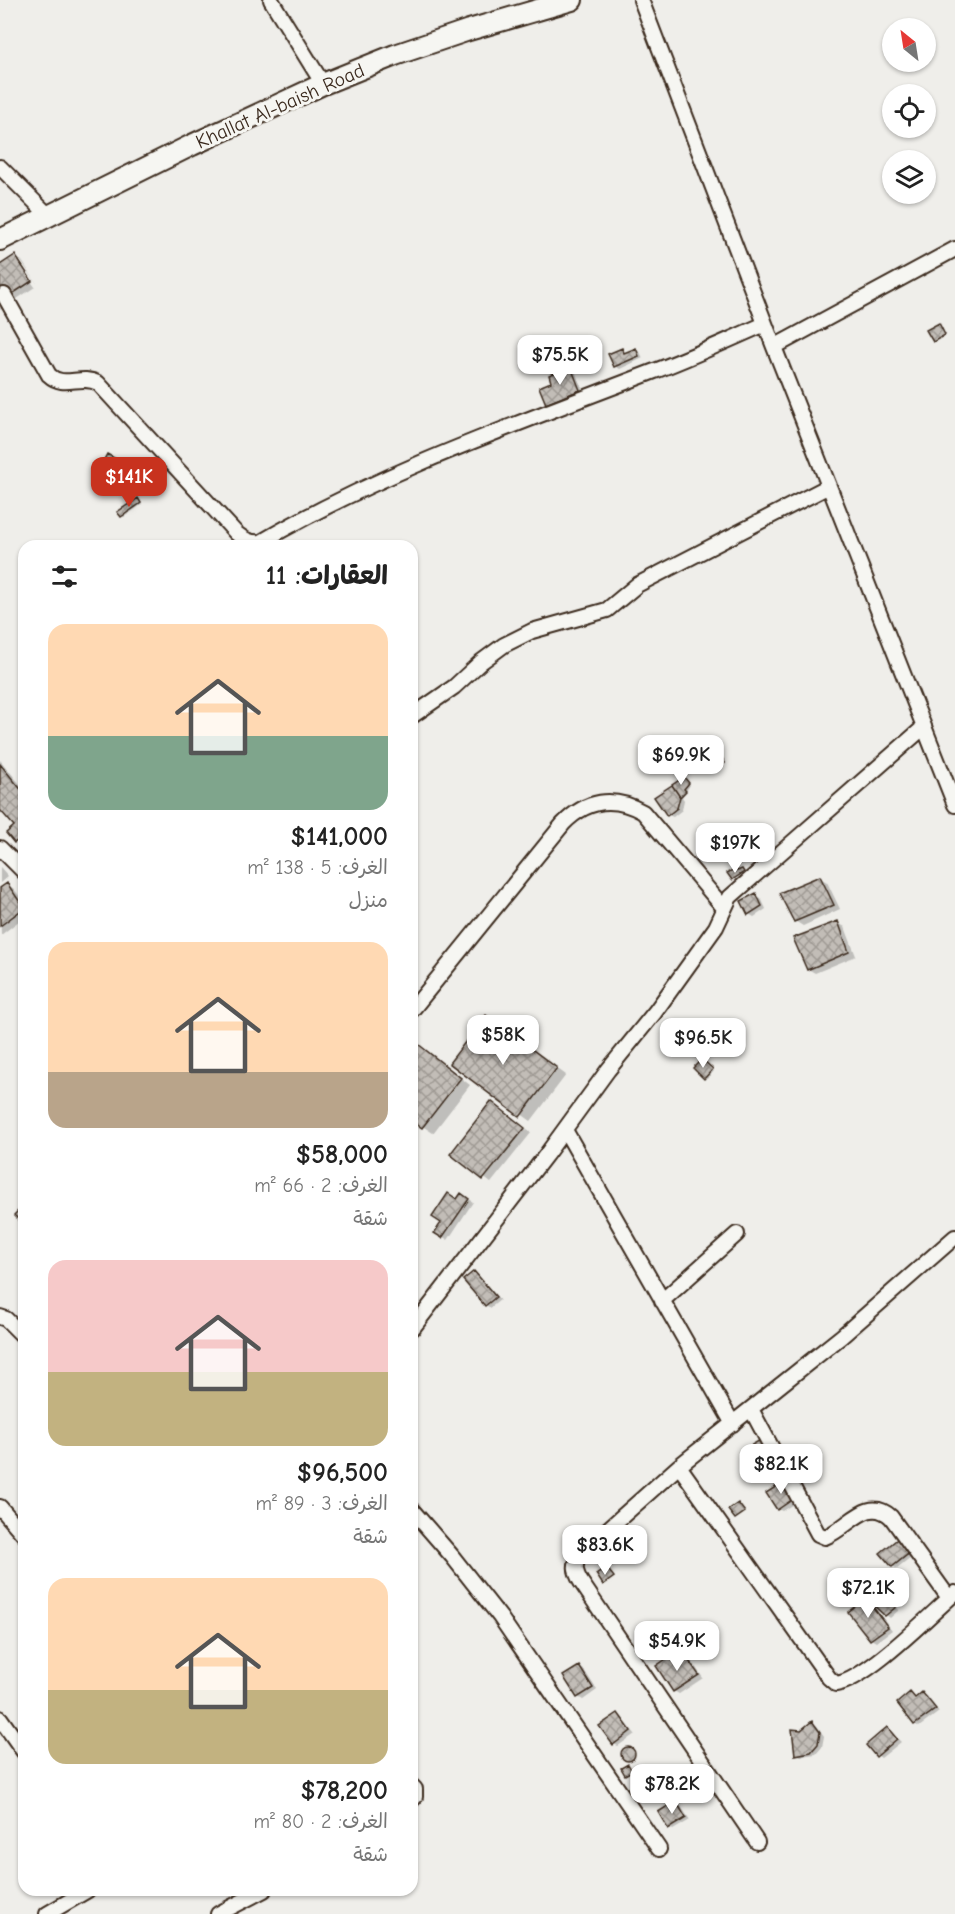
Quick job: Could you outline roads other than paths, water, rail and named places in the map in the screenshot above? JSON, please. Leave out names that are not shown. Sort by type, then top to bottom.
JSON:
[{"type":"street","points":[[271,0],[323,84]]},
{"type":"street","name":"Khallat Al-baish Road","points":[[0,240],[192,145],[323,84],[405,51],[572,0]]},
{"type":"street","points":[[641,0],[765,324],[955,806]]},
{"type":"street","points":[[0,167],[49,216]]},
{"type":"street","points":[[774,347],[955,249]]},
{"type":"street","points":[[4,295],[49,375],[62,382],[82,378],[98,383],[236,534],[245,540]]},
{"type":"street","points":[[265,540],[377,483],[471,441],[655,371],[765,324]]},
{"type":"street","points":[[418,712],[454,687],[504,645],[532,631],[607,610],[637,585],[829,486]]},
{"type":"street","points":[[418,1321],[565,1130],[608,1070],[655,1012],[716,927],[730,897],[924,727]]},
{"type":"street","points":[[418,1003],[563,824],[575,812],[593,804],[614,802],[628,804],[643,812],[724,908]]},
{"type":"street","points":[[0,848],[18,866]]},
{"type":"street","points":[[565,1130],[733,1424]]},
{"type":"street","points":[[662,1301],[737,1234]]},
{"type":"street","points":[[757,1842],[575,1572],[575,1563],[581,1553],[679,1466],[842,1336],[955,1237]]},
{"type":"street","points":[[0,1317],[6,1319],[18,1331]]},
{"type":"street","points":[[679,1466],[828,1678],[836,1684],[846,1683],[864,1673],[952,1596],[884,1510],[869,1509],[836,1533],[825,1537],[818,1534],[751,1409]]},
{"type":"street","points":[[0,1507],[18,1528]]},
{"type":"street","points":[[418,1517],[500,1617],[659,1849]]},
{"type":"street","points":[[0,1718],[18,1744]]},
{"type":"street","points":[[47,1914],[78,1896]]},
{"type":"street","points":[[218,1914],[252,1896]]}]
